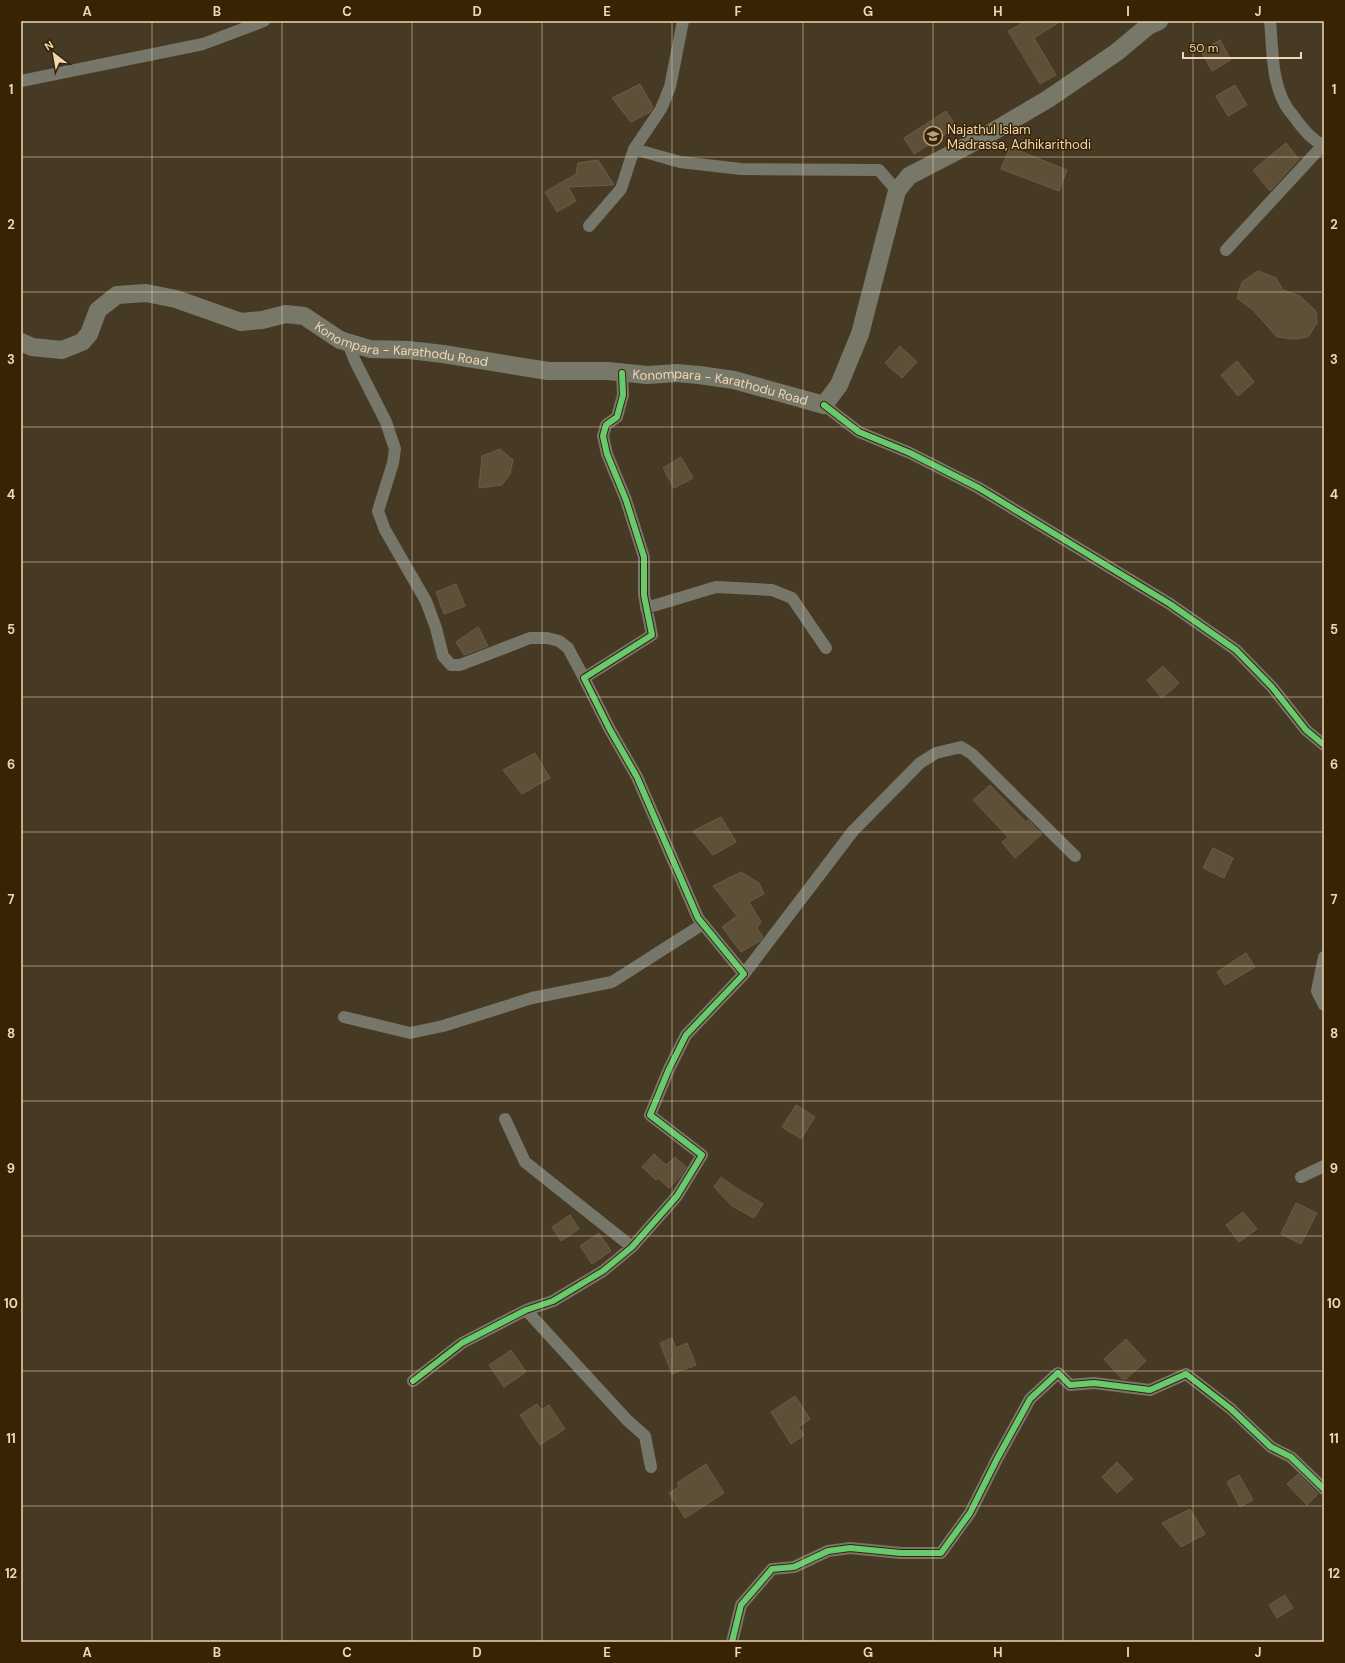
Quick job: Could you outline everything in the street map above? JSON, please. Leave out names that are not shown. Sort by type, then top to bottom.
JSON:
[{"type":"main road","name":"Konompara - Karathodu Road","points":[[21,342],[32,347],[62,350],[82,342],[89,334],[98,310],[117,295],[146,293],[176,299],[241,322],[262,320],[286,314],[304,316],[340,340],[370,349],[409,350],[436,353],[548,370],[647,375],[677,373],[713,377],[734,380],[824,405],[840,385],[860,334],[897,191],[909,176],[982,138],[1048,99],[1117,52],[1148,26],[1159,21]]},
{"type":"street","points":[[21,81],[203,44],[264,21]]},
{"type":"street","points":[[589,226],[621,189],[634,149],[661,109],[670,87],[683,21]]},
{"type":"street","points":[[1226,250],[1323,146],[1314,140],[1305,130],[1286,107],[1279,93],[1274,68],[1270,21]]},
{"type":"street","points":[[634,149],[680,162],[741,169],[879,170],[897,191]]},
{"type":"street","points":[[348,342],[355,361],[386,422],[395,449],[393,463],[378,511],[385,530],[426,601],[436,628],[443,656],[451,665],[460,665],[530,638],[547,638],[559,641],[568,648],[609,728],[637,777],[698,918],[744,974]]},
{"type":"street","points":[[584,678],[652,635],[644,595],[644,557],[626,500],[607,454],[603,436],[606,425],[617,417],[623,395],[622,373]]},
{"type":"street","points":[[824,405],[860,432],[910,453],[979,488],[1170,604],[1236,650],[1272,687],[1306,730],[1324,745]]},
{"type":"street","points":[[646,608],[716,587],[772,590],[792,598],[826,648]]},
{"type":"street","points":[[413,1381],[462,1343],[526,1310],[553,1301],[597,1275],[632,1247],[677,1196],[702,1155],[650,1115],[669,1068],[686,1036],[744,974],[853,831],[920,763],[936,753],[961,747],[972,754],[1075,856]]},
{"type":"street","points":[[344,1017],[410,1033],[443,1026],[532,998],[612,982],[704,924]]},
{"type":"street","points":[[1324,957],[1317,991],[1324,1005]]},
{"type":"street","points":[[505,1119],[525,1162],[632,1247]]},
{"type":"street","points":[[1301,1177],[1324,1166]]},
{"type":"street","points":[[526,1310],[627,1420],[645,1436],[650,1467]]},
{"type":"street","points":[[732,1642],[741,1605],[772,1569],[794,1566],[828,1551],[850,1548],[901,1553],[941,1553],[970,1513],[997,1458],[1030,1399],[1058,1373],[1070,1385],[1094,1383],[1150,1390],[1186,1374],[1231,1409],[1271,1447],[1291,1457],[1324,1489]]},
{"type":"building","points":[[1026,21],[1061,21],[1034,38],[1056,75],[1040,84],[1008,31]]},
{"type":"building","points":[[1220,40],[1231,60],[1212,71],[1201,51]]},
{"type":"building","points":[[640,84],[653,107],[650,112],[631,122],[612,98]]},
{"type":"building","points":[[1235,85],[1247,105],[1228,116],[1216,96]]},
{"type":"building","name":"Najathul Islam Madrassa, Adhikarithodi","points":[[946,111],[957,127],[914,154],[904,138]]},
{"type":"building","points":[[1286,143],[1299,159],[1270,191],[1253,170]]},
{"type":"building","points":[[1010,147],[1067,170],[1059,191],[1001,169]]},
{"type":"building","points":[[598,160],[614,185],[568,187],[576,201],[557,212],[545,192],[576,174],[578,163]]},
{"type":"building","points":[[1258,271],[1276,278],[1283,290],[1300,296],[1316,311],[1317,323],[1308,337],[1294,339],[1277,337],[1252,309],[1237,298],[1242,282]]},
{"type":"building","points":[[900,346],[917,362],[902,378],[885,363]]},
{"type":"building","points":[[1237,361],[1254,382],[1238,396],[1221,375]]},
{"type":"building","points":[[500,449],[513,460],[510,474],[502,485],[479,488],[482,456]]},
{"type":"building","points":[[681,457],[693,478],[674,488],[663,468]]},
{"type":"building","points":[[456,584],[465,606],[444,614],[436,592]]},
{"type":"building","points":[[478,627],[488,646],[464,655],[456,642]]},
{"type":"building","points":[[1163,666],[1179,683],[1162,698],[1147,680]]},
{"type":"building","points":[[535,753],[550,778],[522,794],[503,770]]},
{"type":"building","points":[[990,785],[1026,822],[1028,820],[1042,834],[1015,858],[1002,842],[1008,837],[973,800]]},
{"type":"building","points":[[721,817],[736,842],[713,855],[693,831]]},
{"type":"building","points":[[1213,848],[1233,858],[1224,878],[1203,868]]},
{"type":"building","points":[[741,872],[759,883],[764,894],[749,902],[761,922],[757,928],[763,937],[760,941],[741,952],[722,927],[737,916],[713,886]]},
{"type":"building","points":[[1246,953],[1255,967],[1225,985],[1217,972]]},
{"type":"building","points":[[796,1105],[815,1117],[801,1139],[782,1127]]},
{"type":"building","points":[[654,1154],[666,1165],[675,1157],[686,1167],[680,1177],[669,1188],[658,1178],[656,1180],[642,1167]]},
{"type":"building","points":[[721,1177],[763,1204],[754,1218],[732,1206],[714,1187]]},
{"type":"building","points":[[1296,1203],[1317,1213],[1301,1244],[1281,1234]]},
{"type":"building","points":[[1243,1212],[1257,1229],[1239,1242],[1226,1225]]},
{"type":"building","points":[[570,1215],[579,1229],[561,1241],[552,1227]]},
{"type":"building","points":[[599,1233],[611,1251],[592,1264],[580,1246]]},
{"type":"building","points":[[672,1338],[676,1348],[687,1343],[696,1365],[672,1374],[660,1343]]},
{"type":"building","points":[[1126,1339],[1146,1361],[1126,1379],[1122,1379],[1104,1359]]},
{"type":"building","points":[[511,1350],[526,1372],[504,1387],[489,1365]]},
{"type":"building","points":[[795,1396],[810,1419],[799,1427],[804,1435],[791,1444],[771,1412]]},
{"type":"building","points":[[537,1404],[541,1410],[549,1405],[565,1429],[540,1445],[520,1415]]},
{"type":"building","points":[[1117,1462],[1133,1479],[1117,1493],[1102,1477]]},
{"type":"building","points":[[706,1464],[724,1493],[685,1518],[669,1493],[679,1487],[677,1483]]},
{"type":"building","points":[[1298,1474],[1318,1494],[1307,1505],[1287,1484]]},
{"type":"building","points":[[1239,1475],[1253,1500],[1240,1507],[1227,1482]]},
{"type":"building","points":[[1190,1509],[1205,1534],[1181,1547],[1162,1523]]},
{"type":"building","points":[[1285,1595],[1293,1608],[1277,1618],[1269,1605]]},
{"type":"cycle path","points":[[413,1381],[462,1343],[526,1310],[553,1301],[603,1271],[632,1247],[677,1196],[702,1155],[650,1115],[669,1069],[686,1035],[744,974],[698,918],[637,777],[609,728],[584,678],[652,635],[644,595],[644,557],[626,500],[607,454],[603,436],[606,425],[617,417],[623,395],[622,373]]},
{"type":"cycle path","points":[[824,405],[859,432],[910,453],[979,488],[1170,604],[1236,650],[1272,687],[1306,730],[1324,745]]},
{"type":"cycle path","points":[[732,1642],[741,1605],[772,1569],[794,1567],[828,1551],[850,1548],[901,1553],[941,1553],[970,1513],[997,1459],[1030,1399],[1058,1373],[1070,1385],[1094,1383],[1150,1390],[1186,1374],[1231,1409],[1271,1447],[1291,1457],[1324,1489]]},
{"type":"place","name":"Najathul Islam Madrassa, Adhikarithodi","points":[[933,136]]}]
